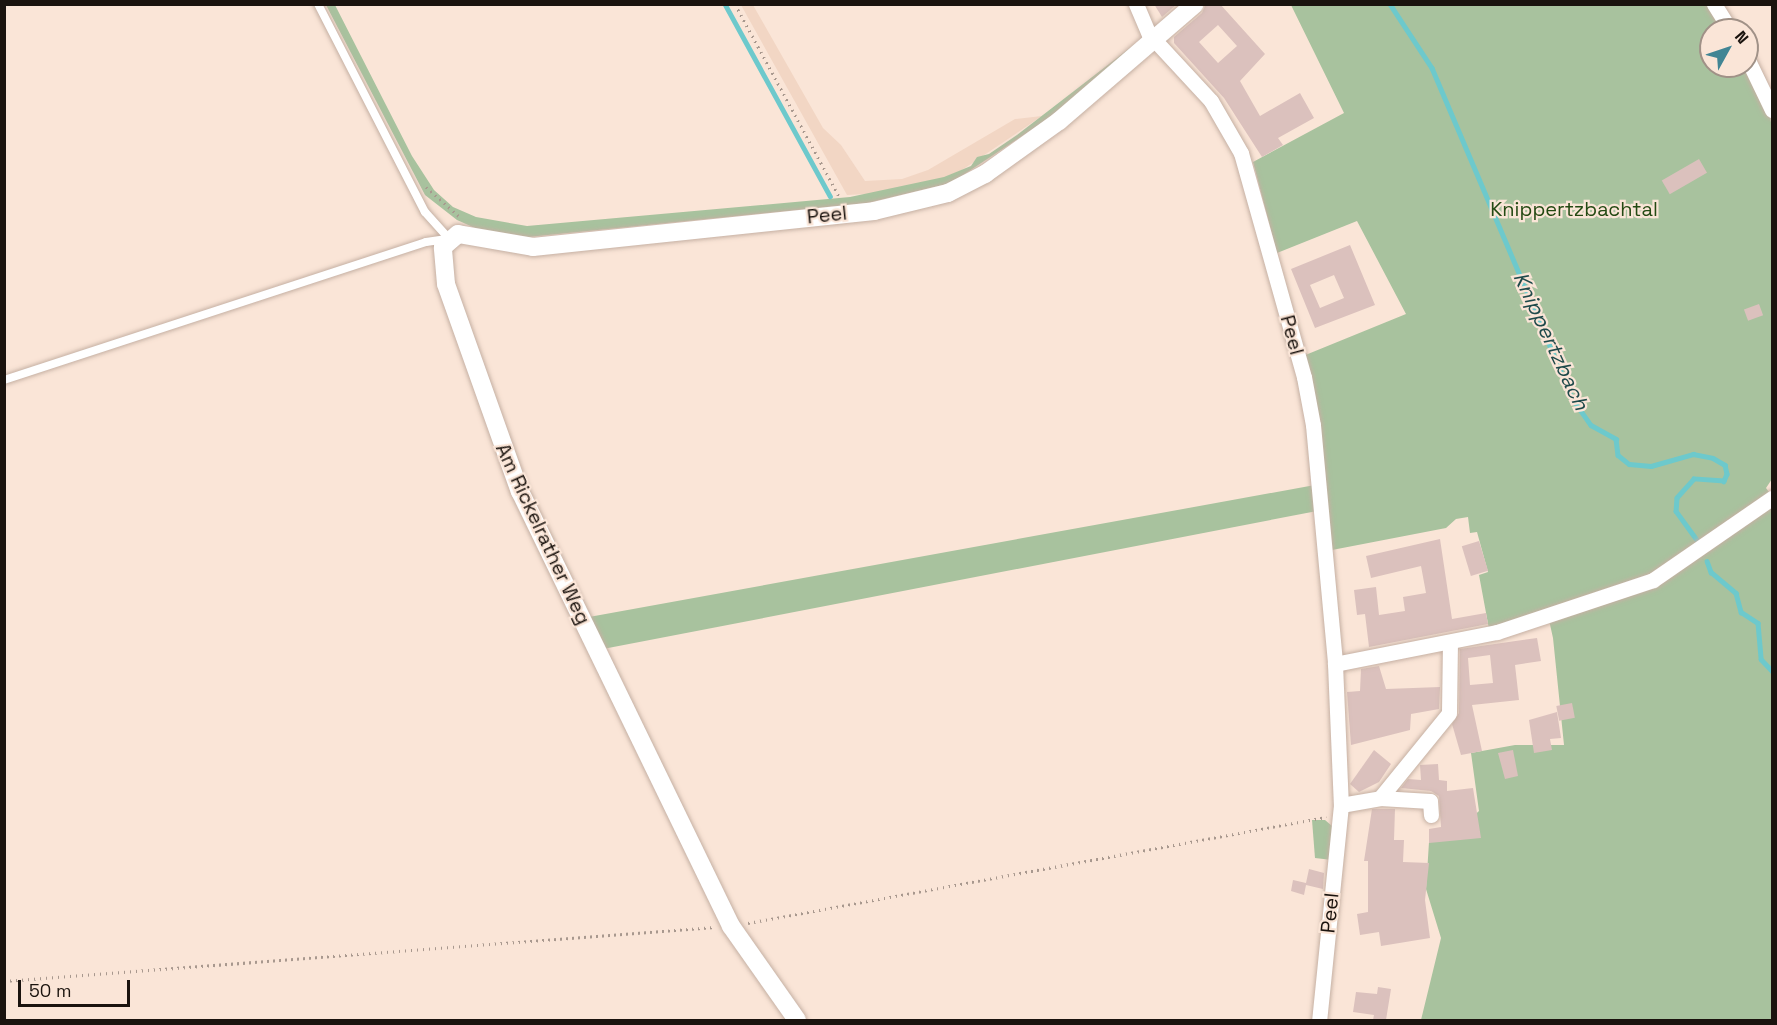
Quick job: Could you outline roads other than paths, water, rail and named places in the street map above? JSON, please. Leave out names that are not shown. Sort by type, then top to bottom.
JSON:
[{"type":"street","name":"Peel","points":[[1136,4],[1155,39],[1222,118],[1241,153],[1256,196],[1313,425],[1335,664],[1340,810],[1318,1020]]},
{"type":"street","name":"Peel","points":[[449,239],[463,234],[533,247],[910,205],[948,193],[985,174],[1059,121],[1195,4]]},
{"type":"street","points":[[1714,4],[1723,18]]},
{"type":"street","points":[[1757,78],[1773,110]]},
{"type":"street","name":"Am Rickelrather Weg","points":[[449,239],[442,252],[446,284],[520,492],[731,926],[797,1020]]},
{"type":"street","points":[[1335,664],[1497,632],[1653,580],[1772,498]]},
{"type":"street","points":[[1380,798],[1449,712],[1450,642]]},
{"type":"street","points":[[1340,810],[1380,798],[1430,801],[1431,815]]},
{"type":"lane","points":[[318,4],[425,212],[449,239]]},
{"type":"lane","points":[[4,380],[426,242],[449,239]]},
{"type":"waterway","points":[[725,4],[830,196]]},
{"type":"waterway","name":"Knippertzbach","points":[[1390,4],[1432,68],[1572,398],[1591,425],[1616,439],[1618,455],[1629,464],[1651,466],[1693,454],[1713,458],[1725,465],[1727,474],[1724,481],[1694,479],[1677,498],[1676,511],[1698,541]]},
{"type":"waterway","name":"Knippertzbach","points":[[1707,561],[1711,572],[1736,593],[1741,612],[1758,623],[1761,659],[1772,671]]},
{"type":"park label","name":"Knippertzbachtal","points":[[1574,209]]}]
